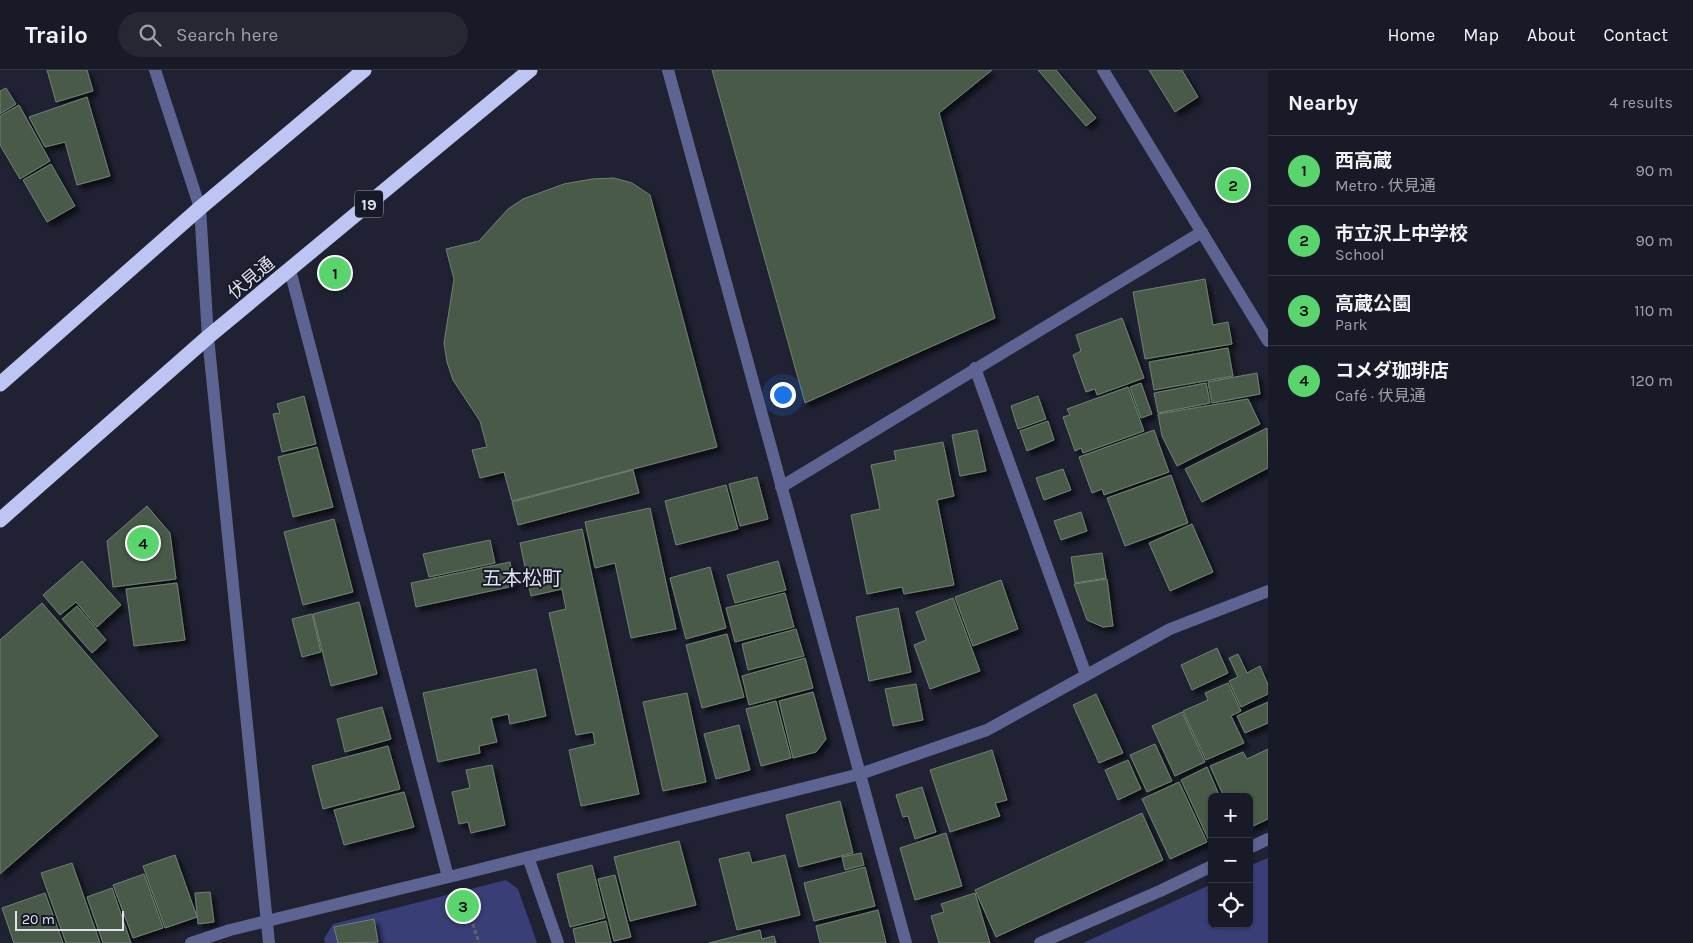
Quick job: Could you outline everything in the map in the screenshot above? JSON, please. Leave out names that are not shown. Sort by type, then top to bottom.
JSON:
[{"type":"highway","points":[[0,384],[200,208],[364,70]]},
{"type":"highway","name":"伏見通","points":[[0,520],[208,338],[530,70]]},
{"type":"street","points":[[155,70],[200,208],[208,338],[269,943]]},
{"type":"street","points":[[668,70],[906,943]]},
{"type":"street","points":[[1103,70],[1268,341]]},
{"type":"street","points":[[781,487],[1202,232]]},
{"type":"street","points":[[290,270],[452,876]]},
{"type":"street","points":[[975,368],[1086,676]]},
{"type":"street","points":[[191,943],[230,930],[860,774],[987,730],[1170,629],[1268,592]]},
{"type":"street","points":[[1253,846],[1268,839]]},
{"type":"street","points":[[528,857],[558,943]]},
{"type":"street","points":[[1040,943],[1208,868]]},
{"type":"path","points":[[452,876],[480,943]]},
{"type":"shaded area","points":[[1268,858],[1268,943],[1083,943],[1208,886],[1208,928],[1253,928],[1253,864]]},
{"type":"shaded area","points":[[506,880],[518,889],[537,943],[325,943],[324,939],[333,924]]},
{"type":"building","points":[[47,70],[87,70],[93,91],[56,102]]},
{"type":"building","points":[[712,70],[992,70],[939,113],[995,318],[805,403]]},
{"type":"building","points":[[1038,70],[1056,70],[1096,118],[1086,126]]},
{"type":"building","points":[[1149,70],[1182,70],[1198,97],[1175,112]]},
{"type":"building","points":[[6,88],[16,104],[0,114],[0,91]]},
{"type":"building","points":[[87,97],[110,176],[77,185],[65,142],[45,147],[29,117]]},
{"type":"building","points":[[19,105],[50,161],[20,179],[0,145],[0,116]]},
{"type":"building","points":[[51,164],[75,206],[47,222],[23,180]]},
{"type":"building","points":[[614,178],[632,183],[650,195],[717,447],[512,501],[504,472],[480,478],[472,450],[487,447],[480,421],[453,380],[447,362],[444,343],[454,279],[446,249],[479,241],[508,209],[523,199],[564,184],[592,179]]},
{"type":"building","points":[[1205,279],[1213,325],[1228,322],[1232,344],[1145,359],[1133,292]]},
{"type":"building","points":[[1122,318],[1144,378],[1097,395],[1095,389],[1086,392],[1073,355],[1081,351],[1076,335]]},
{"type":"building","points":[[1228,348],[1233,376],[1154,390],[1149,362]]},
{"type":"building","points":[[1257,373],[1260,394],[1212,403],[1208,382]]},
{"type":"building","points":[[1141,383],[1152,414],[1141,418],[1130,387]]},
{"type":"building","points":[[1206,383],[1210,403],[1158,413],[1154,393]]},
{"type":"building","points":[[1128,387],[1144,431],[1083,453],[1081,448],[1075,451],[1063,417],[1070,415],[1067,409]]},
{"type":"building","points":[[304,396],[316,444],[282,452],[273,414],[280,413],[277,404]]},
{"type":"building","points":[[1038,396],[1046,419],[1018,429],[1011,406]]},
{"type":"building","points":[[1248,399],[1260,424],[1177,466],[1162,436],[1158,414]]},
{"type":"building","points":[[1048,421],[1054,440],[1027,451],[1020,431]]},
{"type":"building","points":[[1267,428],[1268,468],[1202,502],[1185,469]]},
{"type":"building","points":[[977,430],[986,471],[960,476],[952,435]]},
{"type":"building","points":[[1154,430],[1169,472],[1104,495],[1102,489],[1092,493],[1079,457]]},
{"type":"building","points":[[943,442],[954,496],[937,500],[954,585],[904,594],[902,587],[867,594],[851,515],[880,509],[871,465],[896,460],[894,451]]},
{"type":"building","points":[[317,447],[333,507],[293,517],[278,457]]},
{"type":"building","points":[[1063,469],[1071,490],[1044,500],[1036,478]]},
{"type":"building","points":[[633,470],[639,493],[518,525],[512,502]]},
{"type":"building","points":[[1171,475],[1188,523],[1125,546],[1107,498]]},
{"type":"building","points":[[757,477],[768,519],[740,526],[729,484]]},
{"type":"building","points":[[726,485],[738,529],[676,545],[665,501]]},
{"type":"building","points":[[147,506],[170,533],[176,579],[113,587],[107,541]]},
{"type":"building","points":[[650,508],[676,629],[631,638],[615,563],[595,568],[585,522]]},
{"type":"building","points":[[1081,512],[1087,531],[1061,540],[1054,521]]},
{"type":"building","points":[[334,519],[353,592],[303,605],[284,532]]},
{"type":"building","points":[[1192,524],[1213,572],[1170,591],[1149,543]]},
{"type":"building","points":[[582,529],[639,794],[581,806],[569,750],[595,744],[593,732],[576,735],[549,613],[566,609],[562,589],[531,596],[520,543]]},
{"type":"building","points":[[490,540],[495,563],[429,577],[423,554]]},
{"type":"building","points":[[1102,553],[1106,578],[1075,583],[1071,557]]},
{"type":"building","points":[[82,561],[121,605],[97,627],[76,602],[60,615],[43,595]]},
{"type":"building","points":[[778,561],[786,590],[735,603],[727,575]]},
{"type":"building","points":[[510,562],[514,586],[416,607],[411,583]]},
{"type":"building","points":[[710,567],[726,628],[686,639],[670,578]]},
{"type":"building","points":[[1107,579],[1113,626],[1103,627],[1087,620],[1074,584]]},
{"type":"building","points":[[1001,580],[1018,629],[973,646],[955,597]]},
{"type":"building","points":[[177,583],[185,640],[134,646],[126,589]]},
{"type":"building","points":[[785,593],[794,627],[735,642],[726,608]]},
{"type":"building","points":[[953,598],[980,671],[930,689],[914,645],[926,640],[916,612]]},
{"type":"building","points":[[359,602],[377,674],[331,686],[313,614]]},
{"type":"building","points":[[42,603],[158,736],[0,874],[0,640]]},
{"type":"building","points":[[77,606],[106,640],[92,653],[62,619]]},
{"type":"building","points":[[898,608],[911,672],[869,681],[856,617]]},
{"type":"building","points":[[312,614],[321,652],[302,657],[292,619]]},
{"type":"building","points":[[796,629],[804,656],[748,670],[742,644]]},
{"type":"building","points":[[727,634],[744,697],[702,708],[686,645]]},
{"type":"building","points":[[1217,648],[1228,673],[1192,690],[1181,665]]},
{"type":"building","points":[[1238,654],[1247,673],[1260,666],[1268,685],[1268,694],[1241,707],[1229,681],[1238,677],[1229,658]]},
{"type":"building","points":[[805,658],[813,688],[749,705],[742,676]]},
{"type":"building","points":[[536,669],[546,716],[510,724],[508,714],[491,718],[497,742],[479,746],[480,753],[438,762],[423,693]]},
{"type":"building","points":[[1228,683],[1241,711],[1231,716],[1244,743],[1206,760],[1183,711],[1208,700],[1205,693]]},
{"type":"building","points":[[916,684],[923,720],[893,726],[885,689]]},
{"type":"building","points":[[813,692],[826,739],[816,752],[793,758],[779,701]]},
{"type":"building","points":[[687,693],[706,782],[663,791],[643,702]]},
{"type":"building","points":[[1096,694],[1123,753],[1099,763],[1073,705]]},
{"type":"building","points":[[776,701],[791,758],[761,766],[746,709]]},
{"type":"building","points":[[1268,702],[1268,723],[1245,733],[1237,716]]},
{"type":"building","points":[[382,707],[391,739],[345,752],[337,719]]},
{"type":"building","points":[[1182,712],[1205,762],[1175,776],[1152,726]]},
{"type":"building","points":[[739,725],[750,770],[716,779],[704,734]]},
{"type":"building","points":[[1155,744],[1172,781],[1147,792],[1130,755]]},
{"type":"building","points":[[388,746],[400,789],[323,809],[312,766]]},
{"type":"building","points":[[1268,749],[1268,819],[1253,826],[1253,793],[1222,793],[1210,766],[1243,752],[1247,759]]},
{"type":"building","points":[[992,750],[1007,800],[995,803],[1000,816],[950,832],[930,770]]},
{"type":"building","points":[[1128,760],[1141,789],[1118,800],[1105,770]]},
{"type":"building","points":[[492,765],[505,825],[471,833],[468,822],[459,824],[452,792],[470,788],[466,770]]},
{"type":"building","points":[[1207,767],[1218,793],[1208,793],[1208,839],[1181,780]]},
{"type":"building","points":[[1179,782],[1207,842],[1170,859],[1142,799]]},
{"type":"building","points":[[922,787],[936,832],[915,839],[908,816],[903,817],[896,795]]},
{"type":"building","points":[[404,792],[414,827],[344,845],[334,810]]},
{"type":"building","points":[[840,801],[853,853],[799,867],[786,815]]},
{"type":"building","points":[[1142,813],[1163,860],[996,937],[975,890]]},
{"type":"building","points":[[946,833],[962,886],[915,900],[900,848]]},
{"type":"building","points":[[679,841],[696,905],[630,921],[614,857]]},
{"type":"building","points":[[749,852],[752,863],[785,855],[800,915],[737,930],[719,859]]},
{"type":"building","points":[[861,853],[864,865],[845,870],[842,857]]},
{"type":"building","points":[[175,855],[197,917],[165,928],[143,866]]},
{"type":"building","points":[[72,863],[100,943],[66,943],[41,873]]},
{"type":"building","points":[[592,865],[605,918],[570,927],[557,874]]},
{"type":"building","points":[[865,867],[875,906],[814,921],[804,883]]},
{"type":"building","points":[[144,874],[163,928],[133,938],[113,885]]},
{"type":"building","points":[[615,875],[631,937],[614,941],[598,879]]},
{"type":"building","points":[[112,888],[131,943],[103,943],[87,897]]},
{"type":"building","points":[[210,892],[214,922],[198,924],[195,893]]},
{"type":"building","points":[[45,893],[63,943],[14,943],[2,908]]},
{"type":"building","points":[[975,893],[990,943],[939,943],[931,916],[944,912],[941,904]]},
{"type":"building","points":[[878,910],[886,943],[820,943],[816,926]]},
{"type":"building","points":[[374,919],[378,942],[338,943],[334,927]]},
{"type":"building","points":[[606,921],[611,943],[576,943],[573,929]]},
{"type":"building","points":[[760,930],[762,939],[774,936],[776,943],[709,943]]},
{"type":"place","name":"市立沢上中学校","points":[[1233,185]]},
{"type":"place","name":"西高蔵","points":[[335,273]]},
{"type":"place","name":"コメダ珈琲店","points":[[143,543]]},
{"type":"place","name":"高蔵公園","points":[[463,906]]},
{"type":"district","name":"五本松町","points":[[522,578]]}]
